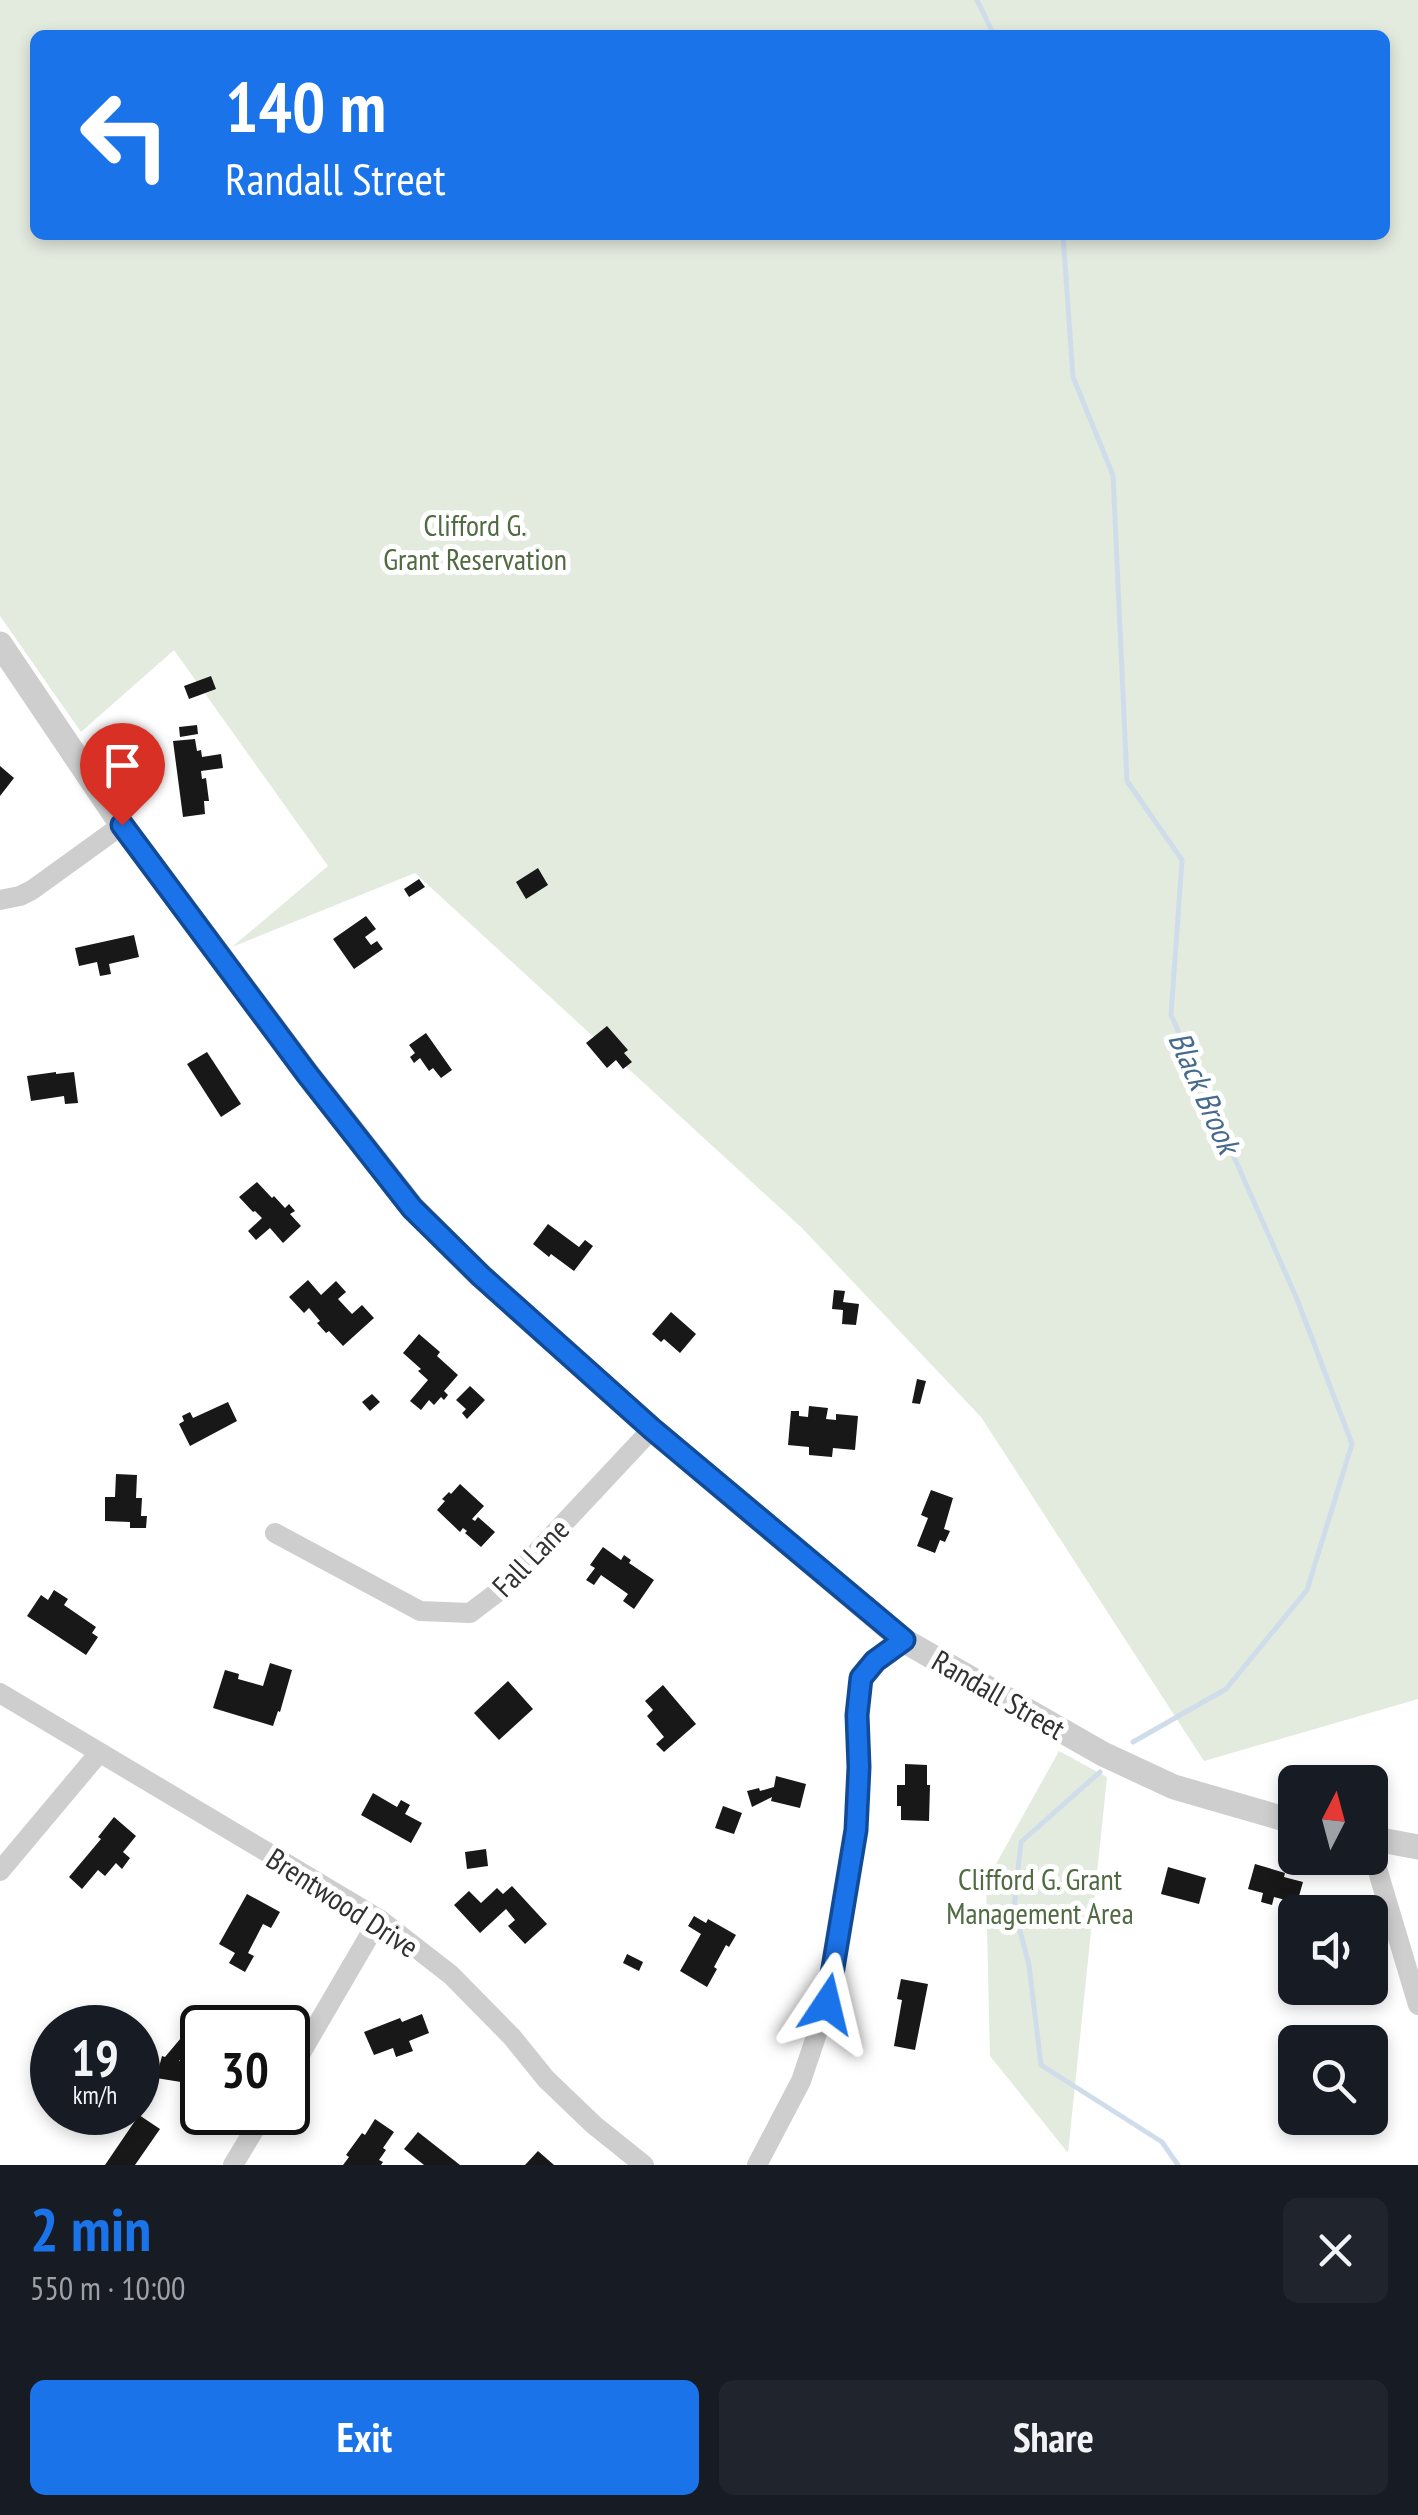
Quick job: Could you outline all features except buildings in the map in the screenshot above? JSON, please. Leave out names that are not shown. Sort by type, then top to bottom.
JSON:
[{"type":"street","name":"Randall Street","points":[[0,644],[122,825],[307,1074],[412,1208],[481,1276],[652,1429],[904,1640],[1103,1754],[1174,1787],[1278,1817]]},
{"type":"street","points":[[0,900],[32,890],[122,825]]},
{"type":"street","name":"Fall Lane","points":[[275,1533],[420,1611],[470,1613],[504,1588],[652,1429]]},
{"type":"street","points":[[757,2165],[801,2081],[827,2004],[856,1830],[861,1678],[875,1661],[904,1640]]},
{"type":"street","name":"Brentwood Drive","points":[[0,1693],[380,1919],[451,1975],[546,2078],[594,2125],[644,2165]]},
{"type":"street","points":[[0,1871],[99,1753]]},
{"type":"street","points":[[1388,1844],[1418,1847]]},
{"type":"street","points":[[1380,1875],[1418,2005]]},
{"type":"street","points":[[310,2038],[380,1919]]},
{"type":"street","points":[[233,2165],[251,2135]]},
{"type":"green space","name":"Clifford G. Grant Reservation","points":[[0,0],[1418,0],[1418,1699],[1204,1761],[981,1417],[802,1228],[415,873],[232,947],[328,866],[174,650],[81,732],[0,616]]},
{"type":"green space","name":"Clifford G. Grant Management Area","points":[[1059,1751],[1107,1777],[1068,2153],[990,2056],[986,1882]]},
{"type":"waterway","name":"Black Brook","points":[[977,0],[992,30]]},
{"type":"waterway","name":"Black Brook","points":[[1063,240],[1073,377],[1113,475],[1127,781],[1182,860],[1171,1015],[1297,1299],[1352,1444],[1307,1590],[1226,1689],[1133,1742]]},
{"type":"waterway","name":"Black Brook","points":[[1100,1772],[1021,1842],[1014,1908],[1029,1965],[1041,2065],[1162,2142],[1178,2165]]},
{"type":"route","points":[[122,825],[412,1208],[481,1276],[652,1429],[904,1640],[875,1661],[861,1678],[856,1830],[827,2004]]}]
